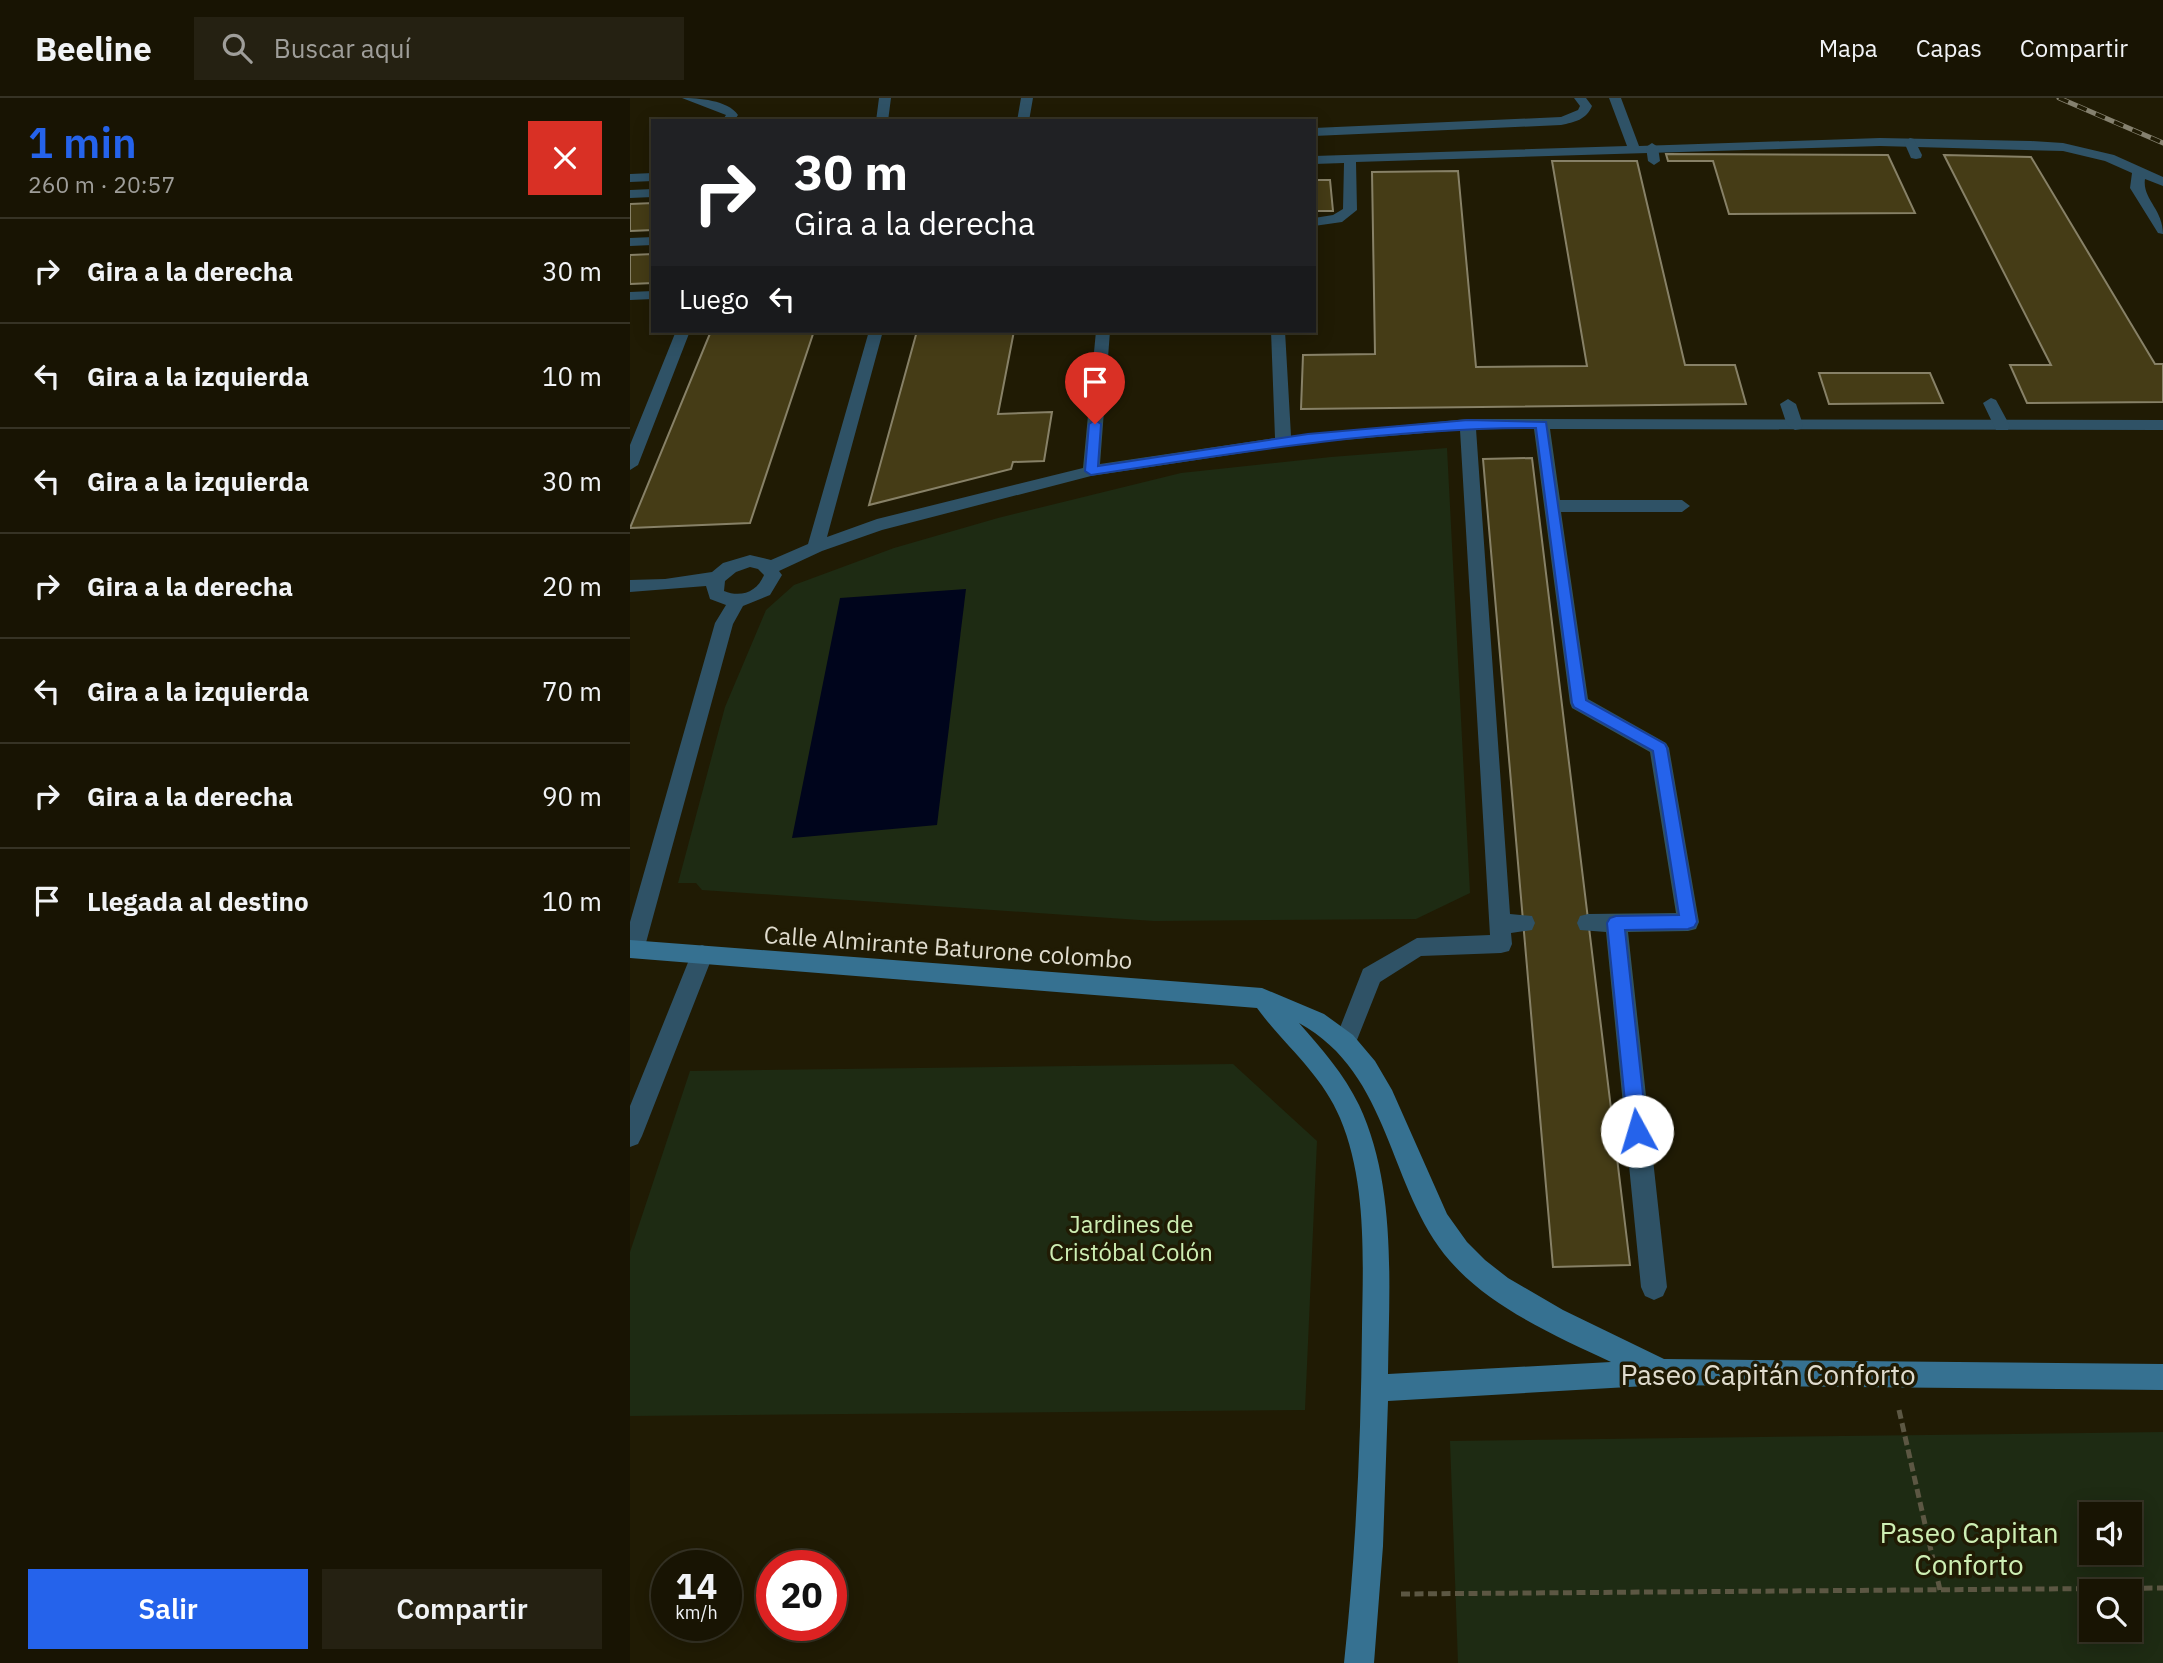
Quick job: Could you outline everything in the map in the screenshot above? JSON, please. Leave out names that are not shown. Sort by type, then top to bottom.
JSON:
[{"type":"street","points":[[688,98],[730,112],[732,117],[730,119]]},
{"type":"street","points":[[882,119],[885,98]]},
{"type":"street","points":[[1023,119],[1027,98]]},
{"type":"street","points":[[1316,132],[1561,121],[1579,116],[1600,103],[1634,148]]},
{"type":"street","points":[[1316,160],[1634,148],[1653,154],[2063,147],[2109,158],[2163,182]]},
{"type":"street","points":[[1316,222],[1337,219],[1350,211],[1350,159]]},
{"type":"street","points":[[2139,171],[2137,188],[2163,230]]},
{"type":"street","points":[[630,178],[651,177]]},
{"type":"street","points":[[630,194],[651,193]]},
{"type":"street","points":[[630,242],[651,241]]},
{"type":"street","points":[[630,296],[651,295]]},
{"type":"street","points":[[630,465],[682,333]]},
{"type":"street","points":[[816,547],[875,333]]},
{"type":"street","points":[[1091,471],[1103,333]]},
{"type":"street","points":[[1278,333],[1283,441]]},
{"type":"street","points":[[1991,403],[2002,426]]},
{"type":"street","points":[[1788,404],[1796,425]]},
{"type":"street","points":[[770,568],[816,547],[877,525],[1091,471],[1283,441],[1468,424],[2163,425]]},
{"type":"street","points":[[1345,1043],[1371,976],[1417,947],[1501,944],[1468,424]]},
{"type":"street","points":[[1541,424],[1579,703],[1660,748],[1688,922],[1588,923]]},
{"type":"street","points":[[1552,506],[1682,506]]},
{"type":"street","points":[[630,586],[716,578],[736,564],[750,561],[762,562],[770,568],[773,575],[771,584],[750,599],[737,602],[724,600],[716,595],[713,587],[716,578]]},
{"type":"street","points":[[631,949],[724,623],[737,602]]},
{"type":"street","points":[[1499,923],[1524,923]]},
{"type":"street","points":[[1616,923],[1654,1287]]},
{"type":"street","name":"Calle Almirante Baturone colombo","points":[[631,949],[1262,998],[1315,1020],[1345,1043],[1370,1071],[1394,1116],[1418,1184],[1433,1215],[1459,1252],[1493,1282],[1530,1305],[1580,1333],[1663,1372]]},
{"type":"street","points":[[630,1136],[702,955]]},
{"type":"street","points":[[1262,998],[1332,1077],[1356,1129],[1367,1183],[1376,1261],[1374,1388],[1366,1594],[1359,1663]]},
{"type":"street","name":"Paseo Capitán Conforto","points":[[1374,1388],[1663,1372],[2163,1377]]},
{"type":"path","points":[[1891,1374],[1940,1590]]},
{"type":"path","points":[[1366,1594],[2163,1588]]},
{"type":"green space","points":[[1447,448],[1470,893],[1416,919],[1154,921],[702,890],[696,883],[678,883],[725,707],[766,610],[794,585],[894,548],[998,518],[1181,473]]},
{"type":"green space","name":"Jardines de Cristóbal Colón","points":[[1233,1064],[1317,1141],[1305,1410],[630,1416],[630,1252],[690,1071]]},
{"type":"green space","name":"Paseo Capitan Conforto","points":[[2163,1432],[2163,1663],[1458,1663],[1450,1441]]},
{"type":"water","points":[[966,589],[937,825],[792,838],[840,598]]},
{"type":"building","points":[[1666,154],[1888,155],[1915,213],[1729,214],[1713,161],[1668,161]]},
{"type":"building","points":[[1944,155],[2031,157],[2155,364],[2163,364],[2163,402],[2027,403],[2010,365],[2051,365]]},
{"type":"building","points":[[1552,161],[1637,161],[1685,365],[1735,365],[1746,404],[1301,409],[1303,355],[1375,354],[1372,172],[1458,171],[1476,367],[1587,366]]},
{"type":"building","points":[[1316,180],[1330,180],[1333,211],[1316,211]]},
{"type":"building","points":[[651,203],[651,230],[630,231],[630,204]]},
{"type":"building","points":[[651,254],[651,283],[630,284],[630,255]]},
{"type":"building","points":[[710,333],[813,333],[750,523],[630,528]]},
{"type":"building","points":[[916,333],[1014,333],[998,414],[1052,412],[1044,461],[1013,462],[1011,469],[869,505]]},
{"type":"building","points":[[1819,373],[1930,373],[1943,403],[1829,404]]},
{"type":"building","points":[[1532,458],[1630,1265],[1553,1267],[1483,459]]},
{"type":"railway","points":[[2059,98],[2163,143]]},
{"type":"route","points":[[1095,424],[1091,471],[1308,438],[1468,424],[1541,424],[1579,703],[1660,748],[1688,922],[1616,923],[1637,1131]]}]
